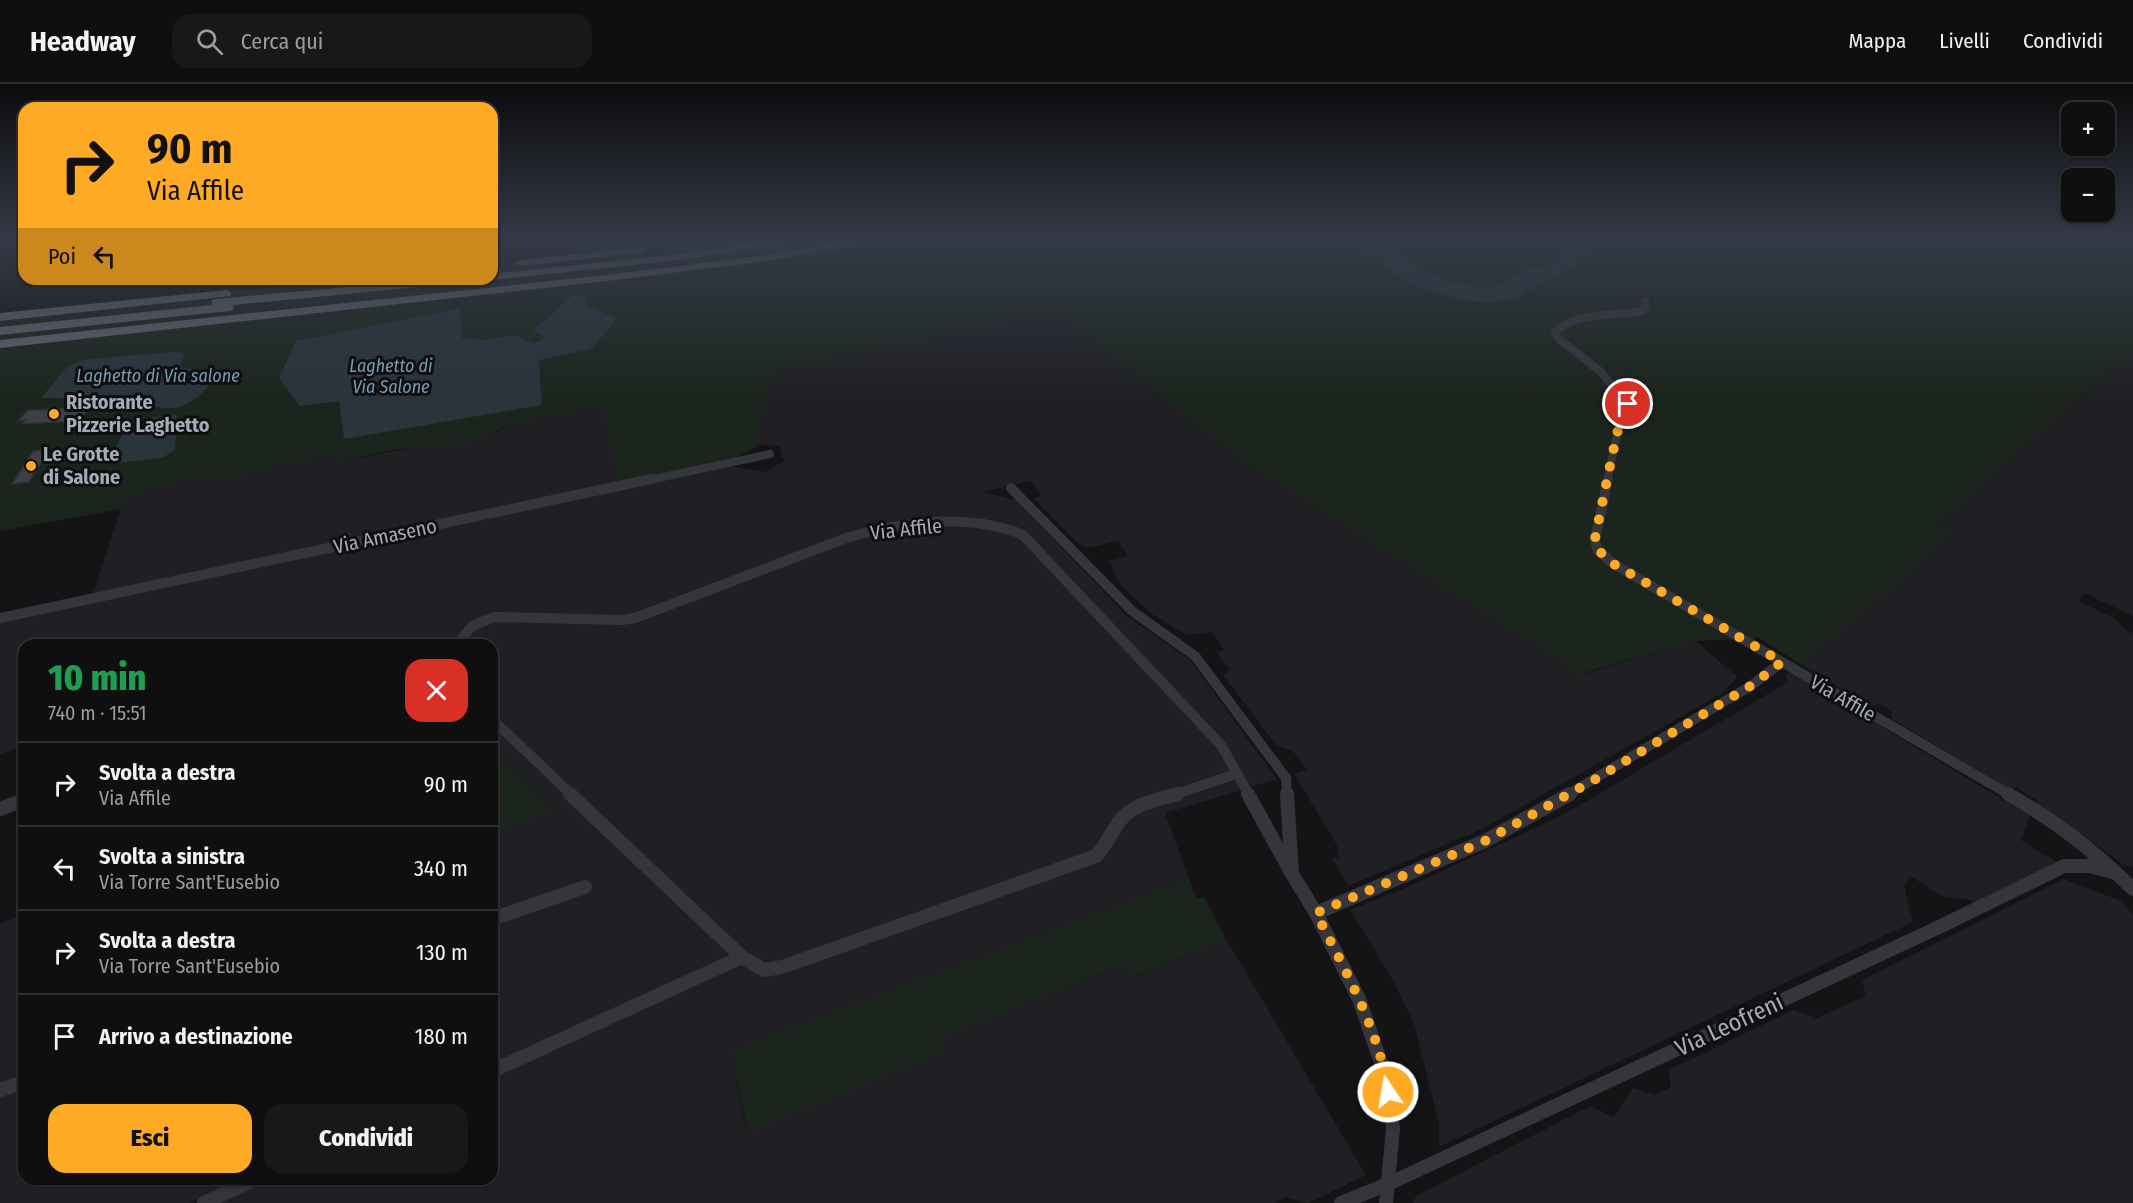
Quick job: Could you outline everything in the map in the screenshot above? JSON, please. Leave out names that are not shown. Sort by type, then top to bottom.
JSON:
[{"type":"highway","points":[[0,317],[259,290]]},
{"type":"highway","points":[[0,325],[350,290]]},
{"type":"highway","points":[[0,331],[405,290]]},
{"type":"highway","points":[[0,344],[483,290]]},
{"type":"highway","points":[[51,325],[325,307]]},
{"type":"street","name":"Via Affile","points":[[1645,302],[1646,308],[1640,312],[1573,322],[1560,326],[1555,333],[1558,338],[1601,372],[1628,404],[1618,430],[1608,474],[1595,539],[1597,549],[1612,563],[2048,817],[2081,840],[2120,874],[2133,889]]},
{"type":"street","name":"Via Amaseno","points":[[0,618],[770,454]]},
{"type":"street","points":[[1011,488],[1132,611],[1195,656],[1286,778],[1292,874]]},
{"type":"street","name":"Via Affile","points":[[462,639],[472,626],[494,617],[636,618],[849,537],[877,529],[904,525],[997,526],[1023,535],[1221,745],[1316,913],[1359,999],[1385,1074],[1393,1129],[1386,1203]]},
{"type":"street","points":[[1316,913],[1485,841],[1594,780],[1752,685],[1782,662]]},
{"type":"street","points":[[498,725],[742,957],[764,970],[782,967],[1096,856],[1106,846],[1123,817],[1138,807],[1236,774]]},
{"type":"street","points":[[0,808],[18,802]]},
{"type":"street","name":"Via Leofreni","points":[[1341,1203],[1388,1184],[1937,928],[2064,866],[2090,866],[2120,874]]},
{"type":"street","points":[[498,917],[585,887]]},
{"type":"street","points":[[498,1068],[742,957]]},
{"type":"street","points":[[0,1090],[18,1084]]},
{"type":"street","points":[[204,1203],[243,1185]]},
{"type":"shaded area","points":[[242,290],[2133,290],[2133,360],[2119,361],[1938,525],[1951,532],[1802,665],[1759,638],[1696,641],[1583,673],[1584,682],[1568,666],[1245,463],[1052,311],[774,372],[754,444],[760,445],[737,457],[618,483],[604,407],[508,424],[493,433],[459,443],[389,451],[340,461],[331,456],[283,464],[268,471],[227,479],[216,476],[155,487],[137,498],[123,501],[120,509],[0,531],[0,315]]},
{"type":"shaded area","points":[[1052,311],[1245,463],[1568,666],[1583,681],[1583,674],[1696,641],[1737,677],[1723,693],[1482,829],[1348,886],[1332,858],[1339,857],[1337,845],[1294,774],[1307,770],[1293,751],[1277,746],[1224,676],[1229,669],[1217,653],[1224,649],[1212,632],[1187,635],[1152,614],[1120,585],[1109,561],[1128,556],[1118,541],[1092,547],[1079,544],[1034,499],[1041,495],[1031,481],[982,492],[1016,500],[1127,616],[1190,660],[1277,779],[1165,813],[1189,879],[730,1050],[747,1132],[943,1051],[938,1038],[1125,965],[1132,978],[1226,939],[1366,1175],[1308,1203],[1286,1197],[1275,1203],[221,1203],[260,1185],[498,1185],[498,830],[552,809],[498,757],[498,639],[18,639],[18,748],[0,754],[0,622],[729,466],[765,472],[784,461],[779,446],[754,444],[763,411],[768,371]]},
{"type":"shaded area","points":[[2133,360],[2133,616],[2084,593],[2078,601],[2116,619],[2124,629],[2133,633],[2133,867],[2124,865],[2036,805],[2038,801],[2017,788],[2007,788],[1892,719],[1891,711],[1880,704],[1870,706],[1802,665],[1950,532],[1938,525],[2119,361]]},
{"type":"shaded area","points":[[605,407],[618,483],[93,595],[123,501],[137,498],[155,487],[217,476],[227,479],[268,471],[283,464],[331,456],[340,461],[498,432],[508,424]]},
{"type":"shaded area","points":[[1785,673],[1794,674],[2030,816],[2021,840],[2056,862],[1976,901],[1941,896],[1912,877],[1904,885],[1913,922],[1439,1147],[1439,1122],[1415,1026],[1392,978],[1350,910],[1405,888],[1580,805],[1788,682]]},
{"type":"shaded area","points":[[498,757],[552,810],[498,830]]},
{"type":"shaded area","points":[[1189,879],[1196,898],[1204,897],[1226,939],[1131,978],[1124,965],[939,1038],[944,1051],[748,1132],[730,1050]]},
{"type":"shaded area","points":[[2064,879],[2121,901],[2133,915],[2133,1203],[1413,1203],[1416,1196],[1590,1106],[1614,1117],[1633,1088],[1655,1095],[1671,1087],[1669,1070],[1793,1010],[1817,1018],[1866,996],[1862,980]]},
{"type":"shaded area","points":[[18,916],[18,1078],[0,1085],[0,924]]},
{"type":"shaded area","points":[[18,1089],[18,1185],[229,1185],[189,1203],[0,1203],[0,1096]]},
{"type":"water","points":[[1429,290],[1529,290],[1515,298],[1489,303],[1459,299]]},
{"type":"water","name":"Laghetto di Via Salone","points":[[573,295],[585,295],[588,305],[617,318],[591,349],[539,360],[542,405],[344,439],[339,401],[300,406],[279,378],[296,341],[460,309],[462,338],[484,340],[513,335],[534,343],[547,338],[533,331]]},
{"type":"water","name":"Laghetto di Via salone","points":[[185,353],[179,367],[221,374],[198,396],[182,406],[163,408],[151,405],[152,402],[143,402],[147,396],[120,399],[41,398],[68,366],[87,359]]},
{"type":"water","name":"Laghetto di Via Salone","points":[[177,414],[175,450],[162,458],[117,463],[111,457],[129,421]]},
{"type":"building","name":"Ristorante Pizzerie Laghetto","points":[[90,408],[78,421],[22,424],[26,420],[18,421],[28,410]]},
{"type":"building","name":"Le Grotte di Salone","points":[[50,449],[29,482],[12,484],[33,451]]},
{"type":"place","name":"Ristorante Pizzerie Laghetto","points":[[54,414]]},
{"type":"place","name":"Le Grotte di Salone","points":[[31,466]]},
{"type":"route","points":[[1388,1092],[1385,1074],[1359,999],[1316,913],[1485,841],[1594,780],[1752,685],[1782,662],[1612,563],[1597,549],[1595,539],[1608,474],[1618,430],[1628,404]]}]
